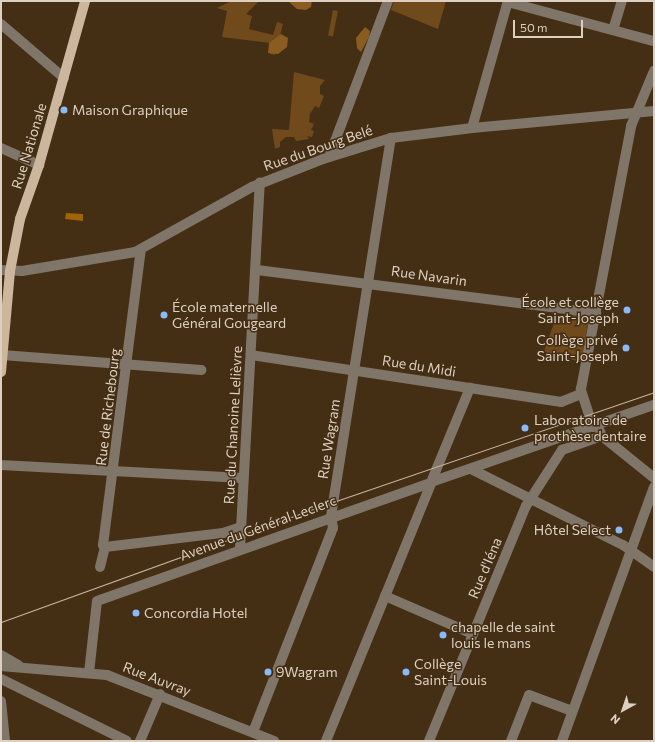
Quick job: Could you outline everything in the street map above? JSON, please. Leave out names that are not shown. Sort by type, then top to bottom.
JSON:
[{"type":"main road","name":"Rue Nationale","points":[[1,372],[5,271],[20,220],[39,165],[85,1]]},
{"type":"street","points":[[330,157],[388,1]]},
{"type":"street","points":[[613,30],[622,1]]},
{"type":"street","points":[[472,128],[508,2],[654,41]]},
{"type":"street","points":[[1,24],[64,78]]},
{"type":"street","points":[[654,71],[635,113],[581,394],[595,426],[602,436],[654,478]]},
{"type":"street","name":"Rue du Bourg Belé","points":[[5,271],[125,255],[141,249],[260,183],[330,157],[390,138],[472,128],[654,111]]},
{"type":"street","name":"Rue Wagram","points":[[253,732],[333,528],[331,516],[390,138]]},
{"type":"street","points":[[1,148],[39,165]]},
{"type":"street","name":"Rue du Chanoine Lelièvre","points":[[240,548],[243,478],[257,270],[260,183]]},
{"type":"street","name":"Rue de Richebourg","points":[[100,566],[105,547],[103,545],[114,470],[141,249]]},
{"type":"street","name":"Rue Navarin","points":[[257,270],[368,282],[596,312]]},
{"type":"street","points":[[2,355],[201,370]]},
{"type":"street","name":"Rue du Midi","points":[[251,355],[561,402],[581,394]]},
{"type":"street","points":[[326,741],[470,388]]},
{"type":"street","name":"Avenue du Général Leclerc","points":[[89,673],[97,601],[240,548],[654,405]]},
{"type":"street","name":"Rue d'Iéna","points":[[429,741],[530,499],[562,450],[602,436]]},
{"type":"street","points":[[1,466],[114,470],[243,478]]},
{"type":"street","points":[[471,469],[630,549],[654,567]]},
{"type":"street","points":[[562,741],[630,549],[654,487]]},
{"type":"street","points":[[105,547],[223,533],[241,527]]},
{"type":"street","points":[[385,596],[473,634]]},
{"type":"street","name":"Rue Auvray","points":[[1,655],[6,667],[24,667],[107,675],[160,694],[274,741]]},
{"type":"street","points":[[1,679],[127,741]]},
{"type":"street","points":[[140,741],[160,694]]},
{"type":"street","points":[[511,741],[529,695],[572,711]]},
{"type":"street","points":[[1,701],[5,741]]},
{"type":"shaded area","points":[[231,1],[259,1],[246,14],[252,16],[249,29],[273,35],[277,22],[283,24],[275,55],[270,54],[271,43],[222,37],[227,11],[217,8]]},
{"type":"shaded area","points":[[288,1],[312,1],[311,7],[306,10],[297,9]]},
{"type":"shaded area","points":[[394,1],[446,1],[438,29],[391,10]]},
{"type":"shaded area","points":[[333,10],[338,11],[333,36],[328,36]]},
{"type":"shaded area","points":[[365,27],[370,31],[369,37],[361,52],[357,48],[356,38]]},
{"type":"shaded area","points":[[281,34],[288,38],[287,47],[278,54],[268,53],[269,43]]},
{"type":"shaded area","points":[[294,72],[325,80],[320,86],[320,94],[324,96],[319,108],[315,106],[310,114],[309,122],[314,124],[311,130],[314,131],[312,137],[307,136],[309,139],[296,141],[294,137],[286,137],[280,142],[280,147],[275,149],[272,129],[289,130]]},
{"type":"shaded area","points":[[66,213],[83,214],[83,221],[65,219]]},
{"type":"shaded area","points":[[573,314],[589,318],[581,362],[544,352],[556,317],[571,319]]},
{"type":"tram line","points":[[1,622],[333,502],[654,392]]},
{"type":"place","name":"Maison Graphique","points":[[64,110]]},
{"type":"place","name":"École et collège Saint-Joseph","points":[[627,310]]},
{"type":"place","name":"École maternelle Général Gougeard","points":[[164,315]]},
{"type":"place","name":"Collège privé Saint-Joseph","points":[[626,348]]},
{"type":"place","name":"Laboratoire de prothèse dentaire","points":[[525,428]]},
{"type":"place","name":"Hôtel Select","points":[[619,530]]},
{"type":"place","name":"Concordia Hotel","points":[[136,613]]},
{"type":"place","name":"chapelle de saint louis le mans","points":[[443,635]]},
{"type":"place","name":"9Wagram","points":[[268,672]]},
{"type":"place","name":"Collège Saint-Louis","points":[[406,672]]}]
